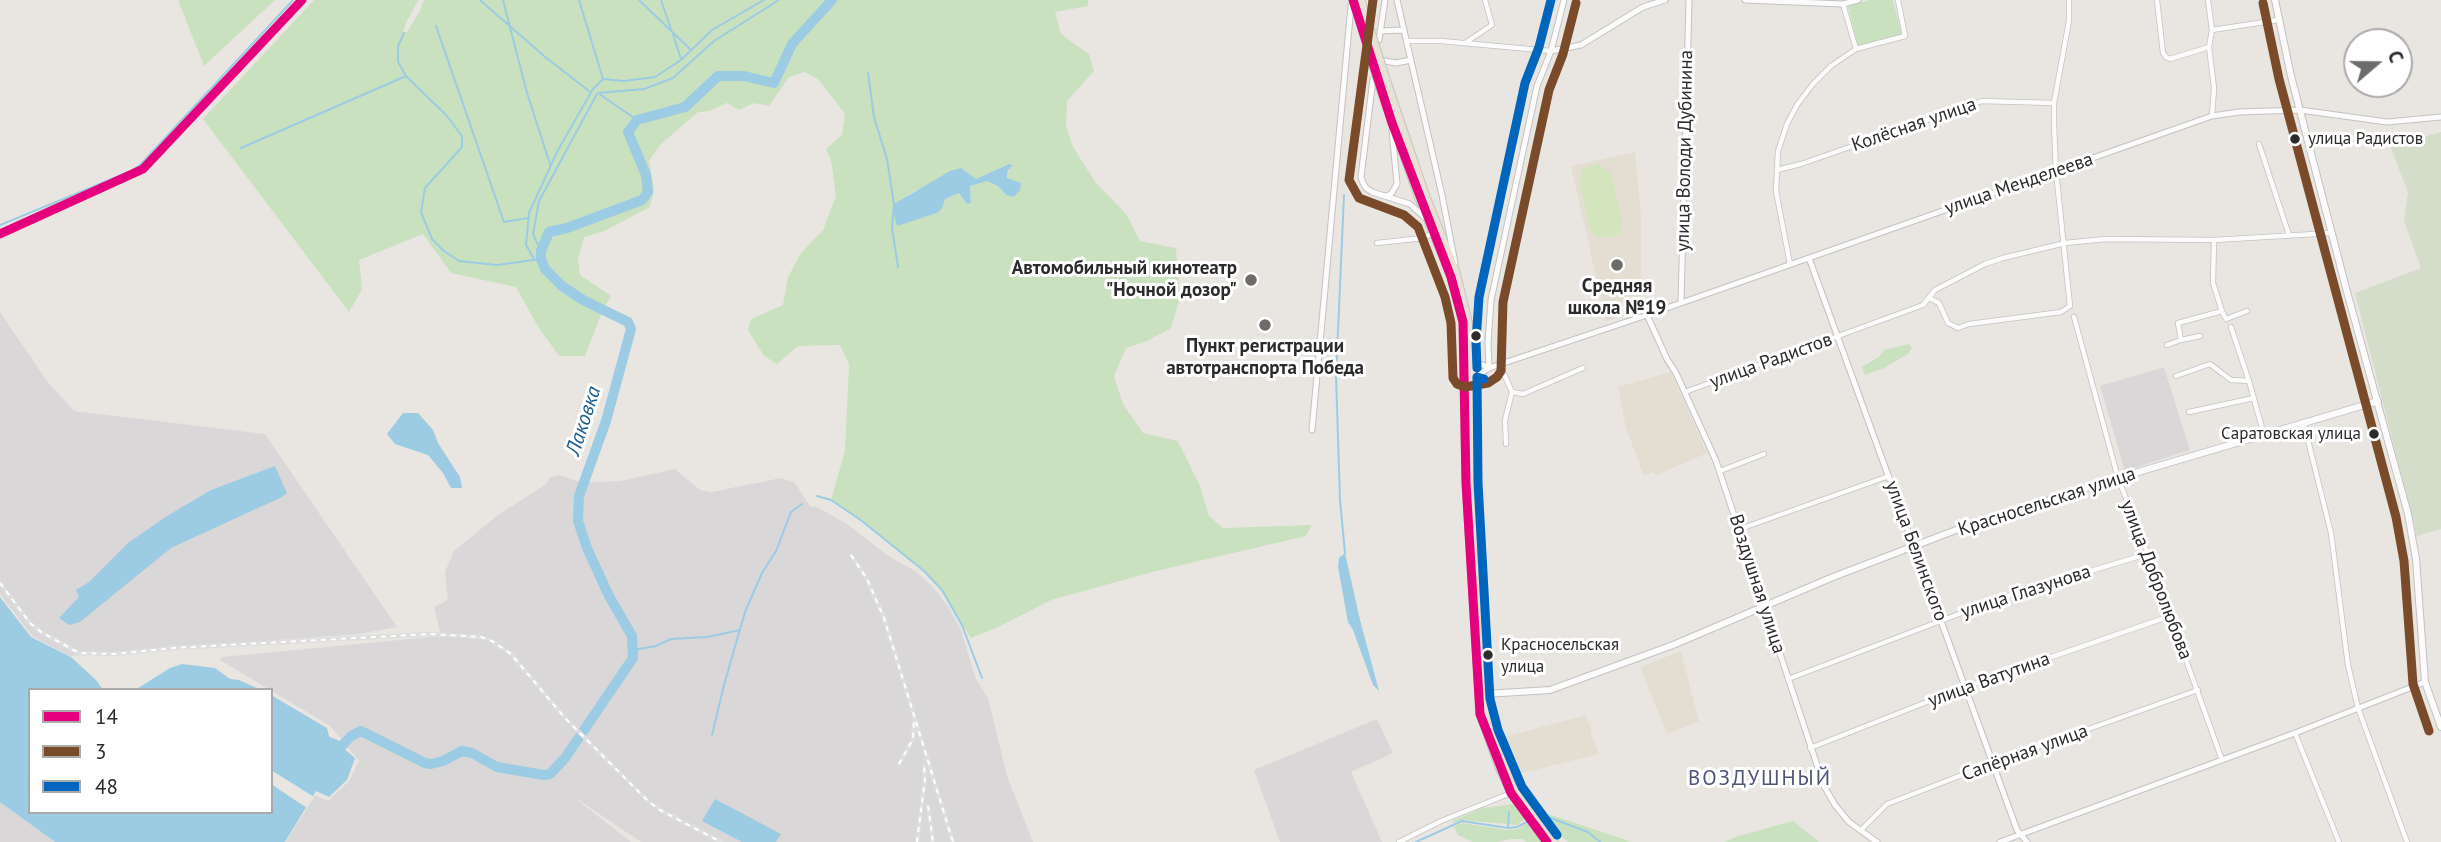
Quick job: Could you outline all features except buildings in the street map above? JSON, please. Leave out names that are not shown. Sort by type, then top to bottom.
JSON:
[{"type":"main road","points":[[1361,0],[1392,123],[1457,293],[1468,364]]},
{"type":"main road","points":[[2275,0],[2303,122],[2408,514],[2416,559],[2425,682],[2441,727]]},
{"type":"main road","points":[[1352,3],[1456,272],[1469,325],[1466,483],[1486,734],[1514,793],[1547,842]]},
{"type":"main road","name":"Красносельская улица","points":[[1481,694],[1550,690],[1673,645],[1763,605],[1914,546],[2118,478],[2378,401]]},
{"type":"main road","points":[[1532,819],[1554,842]]},
{"type":"street","points":[[0,234],[144,170],[302,0]]},
{"type":"street","points":[[1379,40],[1385,0]]},
{"type":"street","points":[[1396,0],[1442,195],[1456,272]]},
{"type":"street","points":[[1464,43],[1492,26],[1485,0]]},
{"type":"street","points":[[1489,368],[1491,300],[1537,86],[1551,51],[1564,0]]},
{"type":"street","points":[[1406,41],[1551,51],[1581,44],[1643,8],[1665,0]]},
{"type":"street","name":"улица Володи Дубинина","points":[[1681,302],[1689,0]]},
{"type":"street","points":[[1745,0],[1843,4],[1858,0]]},
{"type":"street","points":[[1790,264],[1776,191],[1778,151],[1787,124],[1797,105],[1831,66],[1856,49],[1905,36],[1905,22],[1898,0]]},
{"type":"street","points":[[1929,298],[1939,303],[1948,324],[1958,328],[1969,324],[2061,312],[2070,306],[2056,171],[2054,103],[2069,22],[2069,0]]},
{"type":"street","points":[[2157,0],[2163,53],[2166,57],[2170,59],[2209,47]]},
{"type":"street","points":[[2208,0],[2212,30],[2209,47],[2214,88],[2212,116]]},
{"type":"street","points":[[1312,430],[1352,3]]},
{"type":"street","points":[[1843,4],[1856,49]]},
{"type":"street","points":[[2212,30],[2278,20]]},
{"type":"street","points":[[1380,31],[1404,30]]},
{"type":"street","points":[[1385,61],[1396,63],[1411,60]]},
{"type":"street","points":[[1373,79],[1361,177],[1366,188],[1410,204],[1427,220]]},
{"type":"street","name":"Колёсная улица","points":[[1777,170],[1982,101],[2054,103]]},
{"type":"street","name":"улица Менделеева","points":[[1468,375],[1647,315],[2212,116],[2239,111],[2300,110],[2387,122],[2441,117]]},
{"type":"street","points":[[1387,196],[1397,184],[1392,123]]},
{"type":"street","points":[[2259,144],[2289,235]]},
{"type":"street","points":[[1424,194],[1434,200],[1442,195]]},
{"type":"street","points":[[1377,243],[1423,238],[1433,233]]},
{"type":"street","name":"улица Радистов","points":[[1685,392],[1923,305],[1935,290],[1985,264],[2065,243],[2106,239],[2214,240],[2332,233]]},
{"type":"street","points":[[2214,240],[2213,283],[2225,318],[2247,311]]},
{"type":"street","name":"улица Белинского","points":[[1809,258],[2019,835],[2027,842]]},
{"type":"street","points":[[2181,340],[2178,323],[2222,311]]},
{"type":"street","name":"Воздушная улица","points":[[1647,315],[1720,471],[1824,786],[1849,822],[1877,842]]},
{"type":"street","name":"улица Добролюбова","points":[[2074,317],[2118,478],[2222,760]]},
{"type":"street","points":[[2231,327],[2265,436]]},
{"type":"street","points":[[2167,345],[2200,336]]},
{"type":"street","name":"улица Менделеева","points":[[1468,364],[1489,368]]},
{"type":"street","points":[[2176,376],[2210,364],[2231,380],[2249,381]]},
{"type":"street","points":[[1500,365],[1512,392],[1505,420],[1506,444]]},
{"type":"street","points":[[1512,392],[1523,394],[1583,369]]},
{"type":"street","points":[[2189,412],[2254,398]]},
{"type":"street","points":[[2304,424],[2331,533],[2348,665],[2358,708],[2407,842]]},
{"type":"street","points":[[1720,471],[1764,454]]},
{"type":"street","points":[[1740,529],[1889,476]]},
{"type":"street","name":"улица Глазунова","points":[[1788,679],[2001,598],[2148,554]]},
{"type":"street","name":"улица Ватутина","points":[[1810,748],[1965,687],[2170,616]]},
{"type":"street","points":[[2000,842],[2425,682]]},
{"type":"street","name":"Сапёрная улица","points":[[1861,830],[1887,804],[2198,690]]},
{"type":"street","points":[[2295,733],[2339,842]]},
{"type":"street","points":[[1399,842],[1441,821],[1514,793]]},
{"type":"shaded area","name":"Средняя школа №19","points":[[1635,152],[1641,217],[1641,309],[1606,321],[1571,166]]},
{"type":"shaded area","points":[[0,312],[47,381],[74,411],[265,434],[397,627],[359,634],[70,656],[32,636],[0,594]]},
{"type":"shaded area","points":[[2164,367],[2190,450],[2125,471],[2100,386]]},
{"type":"shaded area","points":[[1671,372],[1707,453],[1657,475],[1653,472],[1644,476],[1626,428],[1618,387]]},
{"type":"shaded area","points":[[675,469],[700,490],[711,492],[781,478],[795,483],[810,506],[819,508],[847,524],[887,555],[915,571],[933,587],[961,630],[976,679],[988,698],[1007,776],[1033,842],[641,842],[571,795],[631,842],[286,842],[315,795],[328,801],[349,781],[359,761],[330,726],[273,692],[273,688],[267,688],[220,660],[222,657],[441,636],[434,607],[448,600],[445,572],[454,551],[498,515],[545,485],[550,477],[559,475],[577,481],[592,482],[620,481]]},
{"type":"shaded area","points":[[1681,651],[1699,721],[1667,734],[1640,667]]},
{"type":"shaded area","points":[[1586,715],[1599,754],[1518,774],[1504,737]]},
{"type":"shaded area","points":[[1377,719],[1393,753],[1351,772],[1382,842],[1280,842],[1254,770]]},
{"type":"shaded area","points":[[0,802],[55,842],[0,842]]},
{"type":"green space","points":[[178,0],[275,0],[204,66]]},
{"type":"green space","points":[[314,0],[418,0],[403,32],[407,32],[424,0],[1088,0],[1088,6],[1055,12],[1061,34],[1089,54],[1094,71],[1067,101],[1066,126],[1073,147],[1096,183],[1127,215],[1140,241],[1176,248],[1180,298],[1171,328],[1147,341],[1126,348],[1114,376],[1123,404],[1143,433],[1178,441],[1200,486],[1209,516],[1223,528],[1312,525],[1306,536],[1152,572],[1051,600],[971,638],[942,590],[924,571],[862,521],[831,500],[845,451],[849,364],[840,345],[798,346],[777,364],[764,356],[748,330],[751,319],[783,305],[788,277],[801,253],[823,230],[836,196],[831,160],[826,149],[842,135],[845,114],[819,80],[804,72],[789,77],[769,106],[754,103],[739,110],[727,103],[710,111],[698,112],[660,145],[649,161],[654,189],[650,207],[604,231],[584,237],[578,259],[580,275],[611,296],[585,356],[559,356],[539,328],[516,287],[451,273],[423,234],[359,260],[362,289],[349,312],[203,119]],"holes":[[[1009,164],[1006,195],[998,186],[987,181],[970,186],[971,202],[959,193],[945,199],[937,213],[898,225],[909,194],[927,185],[966,174],[976,179]]]},
{"type":"green space","points":[[1870,0],[1893,0],[1902,36],[1858,47],[1848,6]]},
{"type":"green space","points":[[2441,132],[2441,529],[2417,536],[2355,293],[2421,268],[2404,221],[2408,192],[2390,146]]},
{"type":"green space","points":[[1599,164],[1611,173],[1622,220],[1618,235],[1612,237],[1598,237],[1590,228],[1580,183],[1582,171],[1588,166]]},
{"type":"green space","points":[[1909,344],[1912,348],[1908,354],[1865,375],[1862,367],[1879,357],[1884,350]]},
{"type":"green space","points":[[1514,804],[1526,819],[1516,825],[1452,821],[1483,808]]},
{"type":"green space","points":[[1548,814],[1631,842],[1568,842],[1554,831]]},
{"type":"green space","points":[[1793,821],[1819,842],[1724,842],[1738,836]]},
{"type":"green space","points":[[1462,823],[1507,830],[1518,829],[1528,823],[1542,842],[1512,839],[1473,842],[1458,835],[1454,827]]},
{"type":"water","points":[[1009,164],[1013,165],[1008,170],[1007,178],[1021,183],[1020,190],[1014,197],[1006,195],[998,186],[987,181],[970,186],[971,203],[967,204],[959,193],[945,199],[937,213],[897,226],[894,204],[950,171],[961,168],[976,179]]},
{"type":"water","points":[[403,413],[418,413],[433,430],[438,443],[460,477],[462,488],[451,488],[428,455],[395,444],[387,434]]},
{"type":"water","points":[[275,466],[287,493],[282,497],[171,548],[80,622],[69,625],[59,618],[79,597],[76,590],[89,582],[128,543],[211,490]]},
{"type":"water","points":[[1345,553],[1379,691],[1373,685],[1348,622],[1338,567],[1339,558]]},
{"type":"water","points":[[0,597],[31,637],[71,657],[102,688],[28,688],[28,814],[273,814],[273,696],[327,728],[329,736],[355,758],[347,780],[329,797],[316,791],[285,842],[55,842],[0,802]]},
{"type":"water","points":[[182,664],[215,668],[230,679],[257,688],[138,688],[170,668]]},
{"type":"water","points":[[715,799],[781,834],[776,842],[742,842],[702,821]]},
{"type":"pier","points":[[273,771],[314,797],[307,808],[273,785]]},
{"type":"waterway","points":[[0,225],[140,165],[293,0]]},
{"type":"waterway","points":[[480,0],[589,91]]},
{"type":"waterway","points":[[503,0],[527,93],[550,164]]},
{"type":"waterway","points":[[579,0],[603,79],[624,81],[655,77],[681,60],[712,30],[764,0]]},
{"type":"waterway","points":[[639,0],[691,50]]},
{"type":"waterway","points":[[661,0],[671,29]]},
{"type":"waterway","points":[[637,120],[598,93],[644,89],[673,78],[714,41],[779,0]]},
{"type":"waterway","name":"Лаковка","points":[[332,743],[341,747],[351,736],[361,731],[425,763],[443,761],[462,751],[472,753],[497,767],[550,774],[565,758],[633,658],[632,636],[609,596],[578,521],[579,496],[606,421],[631,329],[628,322],[583,300],[562,286],[545,269],[541,251],[549,232],[642,200],[648,192],[646,175],[628,132],[637,120],[685,107],[718,76],[744,76],[774,83],[792,44],[832,0]]},
{"type":"waterway","points":[[436,26],[504,222],[528,218]]},
{"type":"waterway","points":[[404,33],[398,46],[398,62],[406,76],[447,116],[462,136],[462,147],[425,188],[421,212],[432,239],[459,261],[497,265],[541,259]]},
{"type":"waterway","points":[[673,34],[681,59]]},
{"type":"waterway","points":[[868,73],[874,117],[887,159],[894,204],[892,228],[898,267]]},
{"type":"waterway","points":[[241,148],[406,76]]},
{"type":"waterway","points":[[534,259],[526,245],[529,213],[558,150],[593,89],[602,80]]},
{"type":"waterway","points":[[541,251],[533,234],[539,201],[597,94]]},
{"type":"waterway","points":[[1344,195],[1336,376],[1340,500],[1345,553]]},
{"type":"waterway","points":[[817,496],[831,500],[862,521],[924,571],[942,590],[962,625],[982,678]]},
{"type":"waterway","points":[[712,735],[745,612],[762,573],[776,551],[791,512],[802,504]]},
{"type":"waterway","points":[[633,650],[656,646],[671,639],[707,637],[740,630]]},
{"type":"waterway","points":[[1508,828],[1509,812]]},
{"type":"waterway","name":"ВОЗДУШНЫЙ","points":[[1538,816],[1545,816],[1588,832],[1600,842]]},
{"type":"waterway","name":"ВОЗДУШНЫЙ","points":[[1416,842],[1462,821],[1508,828],[1527,822]]},
{"type":"railway","points":[[851,555],[867,579],[884,618],[953,842]]},
{"type":"railway","points":[[0,583],[30,623],[79,653],[113,654],[173,648],[430,634],[481,637],[511,654],[565,718],[648,801],[721,842]]},
{"type":"railway","points":[[899,764],[913,739],[914,720]]},
{"type":"railway","points":[[917,842],[925,779],[924,765]]},
{"type":"railway","points":[[928,806],[933,842]]},
{"type":"transit line","name":"14","points":[[0,234],[143,169],[302,0]]},
{"type":"transit line","name":"14","points":[[1353,0],[1392,123],[1451,277],[1463,322],[1466,483],[1480,714],[1511,793],[1547,842]]},
{"type":"transit line","name":"3","points":[[1373,0],[1349,180],[1359,198],[1404,215],[1418,227],[1445,297],[1451,323],[1453,378],[1457,384],[1465,387],[1488,383],[1501,371],[1503,302],[1549,90],[1563,54],[1576,3]]},
{"type":"transit line","name":"48","points":[[1477,368],[1479,297],[1525,83],[1539,47],[1551,0]]},
{"type":"transit line","name":"3","points":[[2263,3],[2279,79],[2396,517],[2404,561],[2413,684],[2429,731]]},
{"type":"transit line","name":"48","points":[[1484,379],[1477,377],[1478,483],[1490,699],[1498,730],[1522,787],[1557,835]]},
{"type":"place","name":"улица Радистов","points":[[2295,139]]},
{"type":"place","name":"Средняя школа №19","points":[[1617,265]]},
{"type":"place","name":"Автомобильный кинотеатр \"Ночной дозор\"","points":[[1251,280]]},
{"type":"place","name":"Пункт регистрации автотранспорта Победа","points":[[1265,325]]},
{"type":"place","name":"Саратовская улица","points":[[2374,434]]},
{"type":"place","name":"Красносельская улица","points":[[1488,655]]},
{"type":"district","name":"ВОЗДУШНЫЙ","points":[[1760,779]]}]
